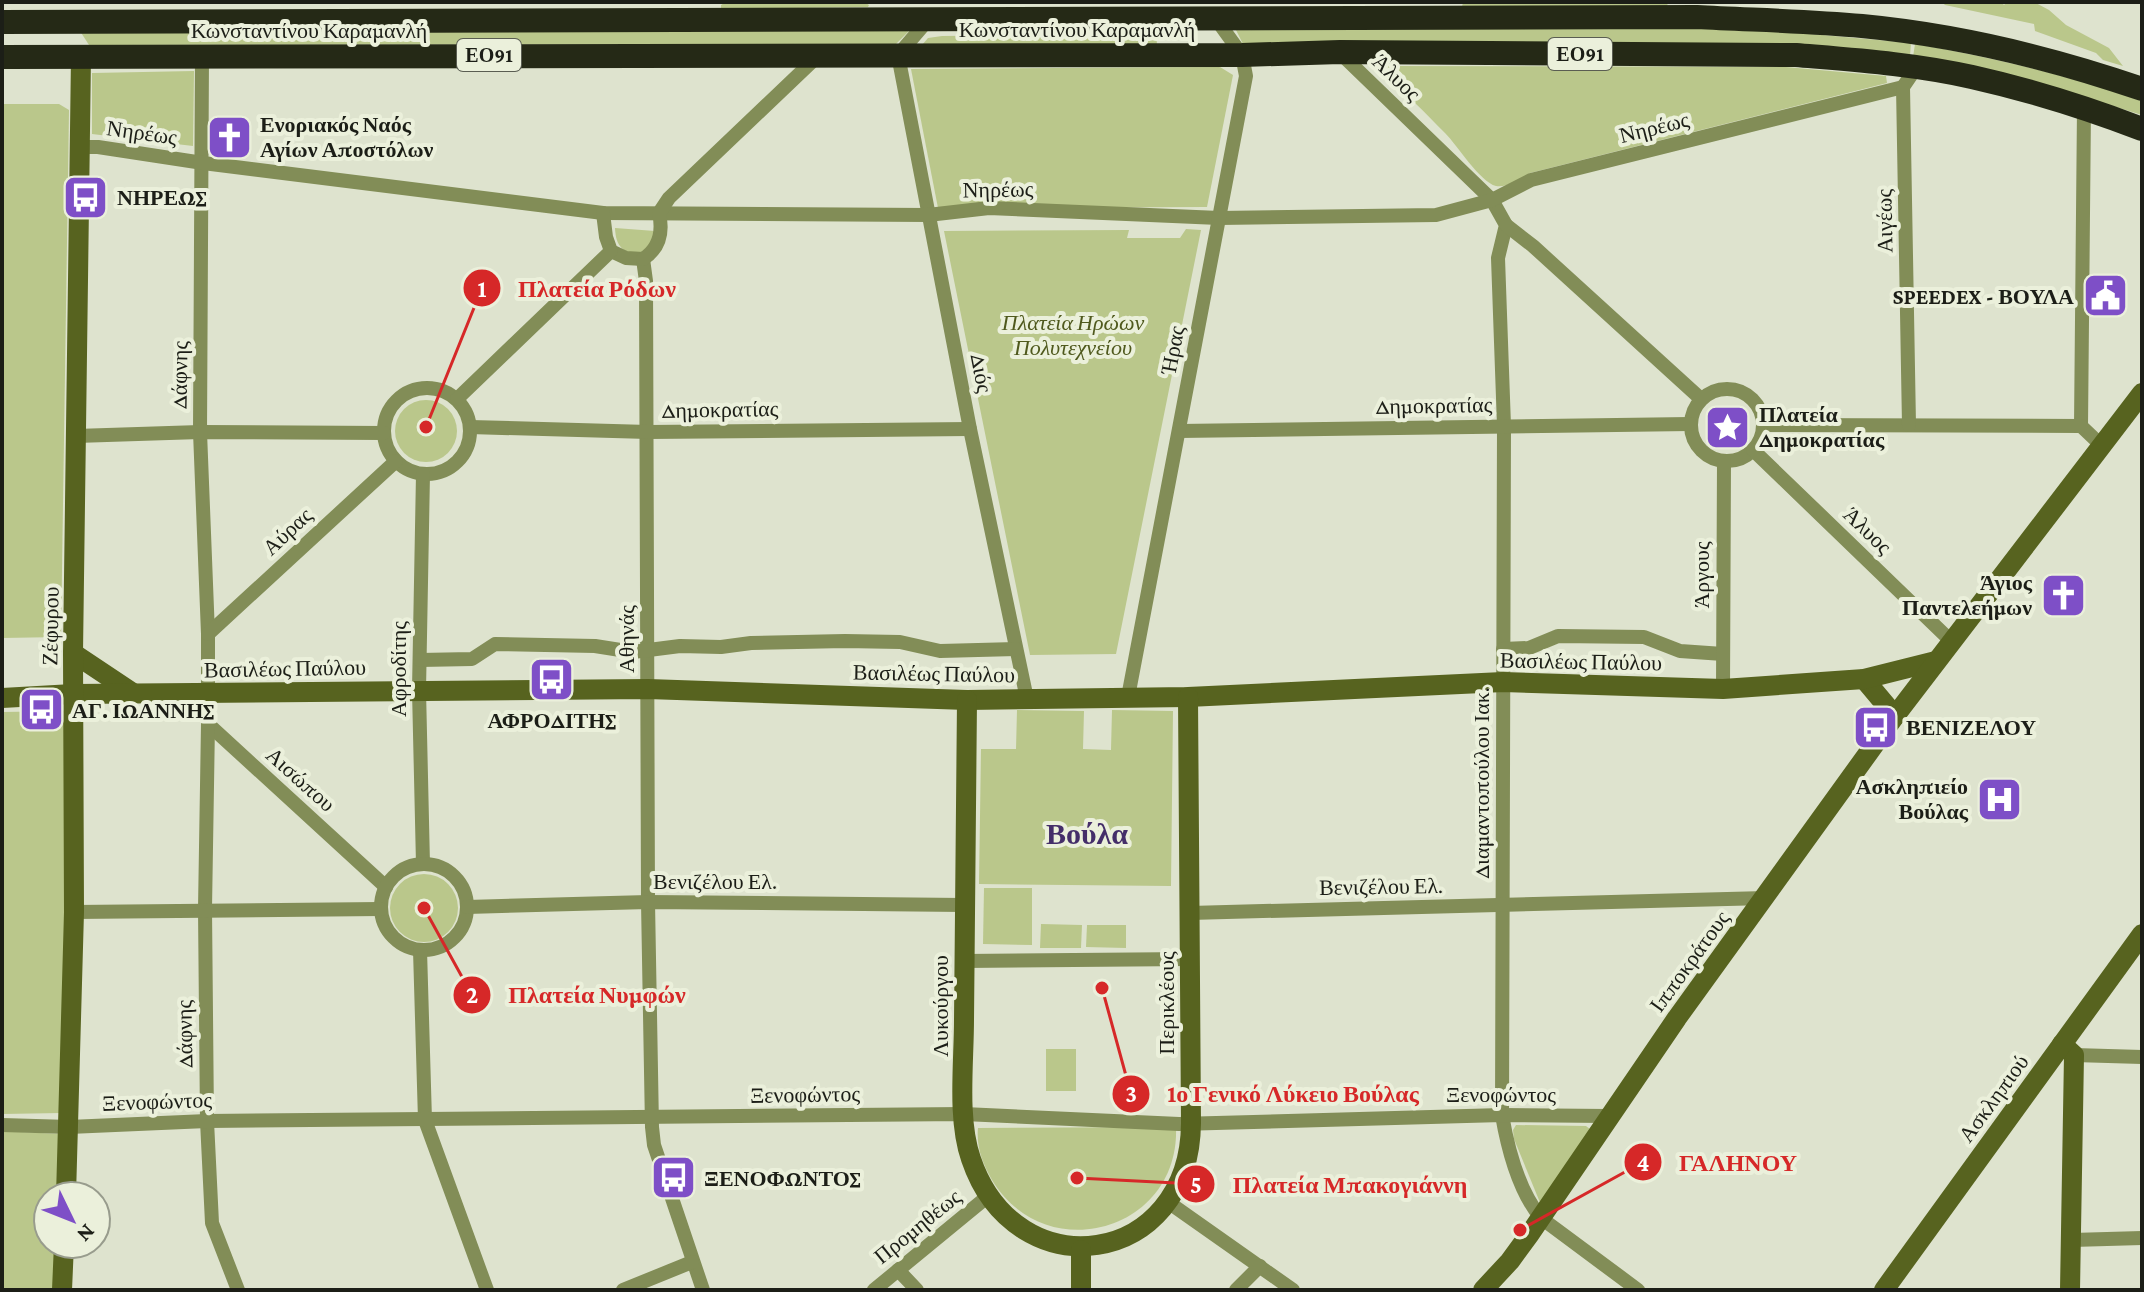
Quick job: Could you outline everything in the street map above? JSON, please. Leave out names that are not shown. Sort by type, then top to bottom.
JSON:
[{"type":"highway","name":"Κωνσταντίνου Καραμανλή","points":[[2,22],[1697,17],[1860,26],[1957,40],[2061,64],[2142,89]]},
{"type":"highway","points":[[51,22],[67,35],[81,56]]},
{"type":"highway","name":"Κωνσταντίνου Καραμανλή","points":[[2,57],[1242,55],[1340,52],[1796,55],[1910,78],[1971,77],[2084,108],[2142,129]]},
{"type":"street","points":[[1216,19],[1242,55]]},
{"type":"street","points":[[898,55],[928,20]]},
{"type":"street","name":"Άλυος","points":[[1340,52],[1492,200]]},
{"type":"street","points":[[603,213],[611,251],[626,258],[643,259],[652,253],[662,225],[659,213],[669,198],[819,55]]},
{"type":"street","name":"Διός","points":[[898,55],[970,429],[1027,699]]},
{"type":"street","name":"Ήρας","points":[[1128,697],[1246,76],[1242,55]]},
{"type":"street","name":"Ζέφυρου","points":[[67,1180],[74,912],[73,653],[81,56]]},
{"type":"street","name":"Δάφνης","points":[[202,56],[200,432],[208,634],[207,694]]},
{"type":"street","name":"Νηρέως","points":[[79,147],[603,213],[928,215],[989,208],[1219,218],[1436,215],[1492,200],[1531,180],[1910,78]]},
{"type":"street","name":"Αιγέως","points":[[1909,425],[1910,78]]},
{"type":"street","points":[[2081,426],[2084,108]]},
{"type":"street","points":[[1492,200],[1506,225],[1701,399]]},
{"type":"street","name":"Διαμαντοπούλου Ιακ.","points":[[1506,225],[1498,258],[1504,426],[1502,1115],[1508,1148],[1531,1206],[1541,1218]]},
{"type":"street","points":[[457,399],[611,251]]},
{"type":"street","name":"Αθηνάς","points":[[643,259],[648,432],[648,902],[652,1118],[654,1145],[703,1290]]},
{"type":"street","points":[[434,388],[457,399],[470,427],[469,442],[454,464],[423,474],[408,470],[396,461],[387,449],[384,433],[390,407],[409,391],[434,388]]},
{"type":"street","points":[[1735,389],[1755,402],[1763,425],[1762,434],[1753,450],[1735,461],[1724,461],[1703,453],[1691,435],[1690,424],[1691,415],[1701,399],[1711,392],[1735,389]]},
{"type":"street","points":[[1936,661],[2142,393]]},
{"type":"street","name":"Δημοκρατίας","points":[[1179,431],[1690,424]]},
{"type":"street","points":[[1763,425],[2081,426],[2101,445]]},
{"type":"street","name":"Δημοκρατίας","points":[[470,427],[648,432],[970,429]]},
{"type":"street","points":[[76,436],[200,432],[384,433]]},
{"type":"street","name":"Άλυος","points":[[1753,450],[1951,641]]},
{"type":"street","name":"Αύρας","points":[[208,634],[396,461]]},
{"type":"street","name":"Άργους","points":[[1723,689],[1724,461]]},
{"type":"street","name":"Αφροδίτης","points":[[423,474],[419,690],[423,864]]},
{"type":"street","points":[[1503,649],[1529,648],[1558,636],[1644,637],[1680,651],[1723,654]]},
{"type":"street","points":[[420,660],[472,659],[495,644],[595,646],[621,651],[648,651],[680,646],[845,641],[900,642],[940,651],[1016,649]]},
{"type":"street","points":[[73,653],[134,694]]},
{"type":"street","name":"Βασιλέως Παύλου","points":[[2,698],[73,694],[648,689],[967,700],[1188,697],[1503,682],[1723,689],[1864,679],[1936,661]]},
{"type":"street","name":"Ιπποκράτους","points":[[1483,1290],[1510,1261],[1541,1218],[1608,1116],[1936,661]]},
{"type":"street","points":[[1864,679],[1895,716]]},
{"type":"street","points":[[207,694],[208,724]]},
{"type":"street","name":"Περικλέους","points":[[1081,1250],[1105,1247],[1136,1232],[1153,1219],[1168,1202],[1184,1172],[1188,1156],[1191,1123],[1188,697]]},
{"type":"street","name":"Λυκούργου","points":[[967,700],[964,1114],[969,1156],[987,1197],[1010,1220],[1031,1235],[1068,1250],[1081,1250]]},
{"type":"street","name":"Δάφνης","points":[[208,724],[205,909],[207,1121],[212,1223],[238,1290]]},
{"type":"street","name":"Αισώπου","points":[[208,724],[386,887]]},
{"type":"street","points":[[423,864],[436,866],[457,880],[464,891],[467,907],[465,920],[449,942],[438,948],[420,950],[405,946],[393,937],[384,924],[381,909],[386,887],[402,870],[423,864]]},
{"type":"street","name":"Βενιζέλου Ελ.","points":[[1190,913],[1766,898]]},
{"type":"street","name":"Βενιζέλου Ελ.","points":[[467,907],[648,902],[964,905]]},
{"type":"street","points":[[74,912],[381,909]]},
{"type":"street","name":"Ασκληπιού","points":[[1884,1290],[2068,1050],[2142,934]]},
{"type":"street","points":[[420,950],[425,1120],[487,1290]]},
{"type":"street","points":[[964,961],[1190,959]]},
{"type":"street","points":[[2070,1290],[2072,1240],[2068,1050],[2142,1057]]},
{"type":"street","name":"Ξενοφώντος","points":[[2,1125],[69,1127],[207,1121],[964,1114],[1191,1123],[1502,1115],[1608,1116]]},
{"type":"street","name":"Προμηθέως","points":[[874,1290],[987,1197]]},
{"type":"street","points":[[1168,1202],[1293,1290]]},
{"type":"street","points":[[1541,1218],[1638,1290]]},
{"type":"street","points":[[2072,1240],[2142,1238]]},
{"type":"street","points":[[1081,1250],[1081,1290]]},
{"type":"street","points":[[62,1290],[63,1260]]},
{"type":"street","points":[[623,1290],[692,1262]]},
{"type":"street","points":[[1236,1290],[1260,1266]]},
{"type":"street","points":[[898,1270],[917,1290]]},
{"type":"green space","points":[[726,2],[864,2],[869,5],[721,9]]},
{"type":"green space","points":[[1463,2],[1668,3],[1667,6],[1462,7]]},
{"type":"green space","points":[[1942,2],[2001,2],[2004,5],[2007,2],[2034,2],[2066,25],[2109,48],[2123,66],[2035,31],[2034,24]]},
{"type":"green space","points":[[1745,28],[1911,43],[1910,56],[1745,43],[1243,44],[1236,30]]},
{"type":"green space","points":[[910,30],[896,44],[89,45],[80,31]]},
{"type":"green space","points":[[1156,34],[1157,44],[922,45],[928,38],[942,36]]},
{"type":"green space","points":[[1915,44],[2086,83],[2142,101],[2142,115],[2031,81],[1913,57]]},
{"type":"green space","points":[[1220,67],[1233,75],[1207,207],[938,208],[911,69]]},
{"type":"green space","points":[[1380,67],[1786,67],[1886,76],[1887,83],[1530,173],[1505,186],[1496,186],[1483,178],[1407,95],[1381,75]]},
{"type":"green space","points":[[194,71],[193,146],[92,134],[92,73]]},
{"type":"green space","points":[[2,104],[59,104],[69,110],[61,637],[2,638]]},
{"type":"green space","points":[[615,228],[655,231],[654,240],[641,255],[629,252],[619,245]]},
{"type":"green space","name":"Πλατεία Ηρώων Πολυτεχνείου","points":[[1186,229],[1201,230],[1116,654],[1030,655],[944,231],[1129,230],[1127,238],[1180,238]]},
{"type":"green space","points":[[420,400],[432,400],[448,409],[455,419],[455,443],[448,453],[432,462],[420,462],[400,448],[395,437],[395,425],[409,405]]},
{"type":"green space","points":[[1017,710],[1084,711],[1083,749],[1111,750],[1112,710],[1173,711],[1171,886],[979,884],[981,749],[1016,749]]},
{"type":"green space","points":[[67,711],[62,1113],[2,1114],[2,712]]},
{"type":"green space","points":[[424,874],[448,884],[458,908],[448,932],[424,942],[400,932],[390,908],[400,884]]},
{"type":"green space","points":[[984,888],[1032,888],[1032,945],[983,944]]},
{"type":"green space","points":[[1041,924],[1082,925],[1081,948],[1040,948]]},
{"type":"green space","points":[[1087,925],[1126,925],[1126,948],[1086,947]]},
{"type":"green space","points":[[1046,1049],[1076,1049],[1076,1091],[1046,1091]]},
{"type":"green space","points":[[1516,1125],[1586,1126],[1590,1129],[1541,1205],[1514,1139]]},
{"type":"green space","points":[[1176,1127],[1171,1163],[1157,1192],[1134,1213],[1106,1226],[1075,1230],[1044,1224],[1016,1208],[992,1180],[978,1142],[978,1128]]},
{"type":"green space","points":[[2,1131],[60,1134],[59,1180],[32,1180],[32,1260],[56,1260],[55,1290],[2,1290]]},
{"type":"place","name":"Ενοριακός Ναός Αγίων Αποστόλων","points":[[229,137]]},
{"type":"place","name":"ΝΗΡΕΩΣ","points":[[86,197]]},
{"type":"place","name":"SPEEDEX - ΒΟΥΛΑ","points":[[2105,296]]},
{"type":"place","name":"Πλατεία Ρόδων","points":[[426,427]]},
{"type":"place","name":"Πλατεία Δημοκρατίας","points":[[1728,427]]},
{"type":"place","name":"Άγιος Παντελεήμων","points":[[2063,595]]},
{"type":"place","name":"ΑΦΡΟΔΙΤΗΣ","points":[[552,679]]},
{"type":"place","name":"ΑΓ. ΙΩΑΝΝΗΣ","points":[[41,710]]},
{"type":"place","name":"ΒΕΝΙΖΕΛΟΥ","points":[[1875,727]]},
{"type":"place","name":"Ασκληπιείο Βούλας","points":[[1999,799]]},
{"type":"place","name":"Πλατεία Νυμφών","points":[[424,908]]},
{"type":"place","name":"1ο Γενικό Λύκειο Βούλας","points":[[1102,988]]},
{"type":"place","name":"ΞΕΝΟΦΩΝΤΟΣ","points":[[673,1178]]},
{"type":"place","name":"Πλατεία Μπακογιάννη","points":[[1077,1178]]},
{"type":"place","name":"ΓΑΛΗΝΟΥ","points":[[1520,1230]]},
{"type":"district","name":"Βούλα","points":[[1087,834]]}]
